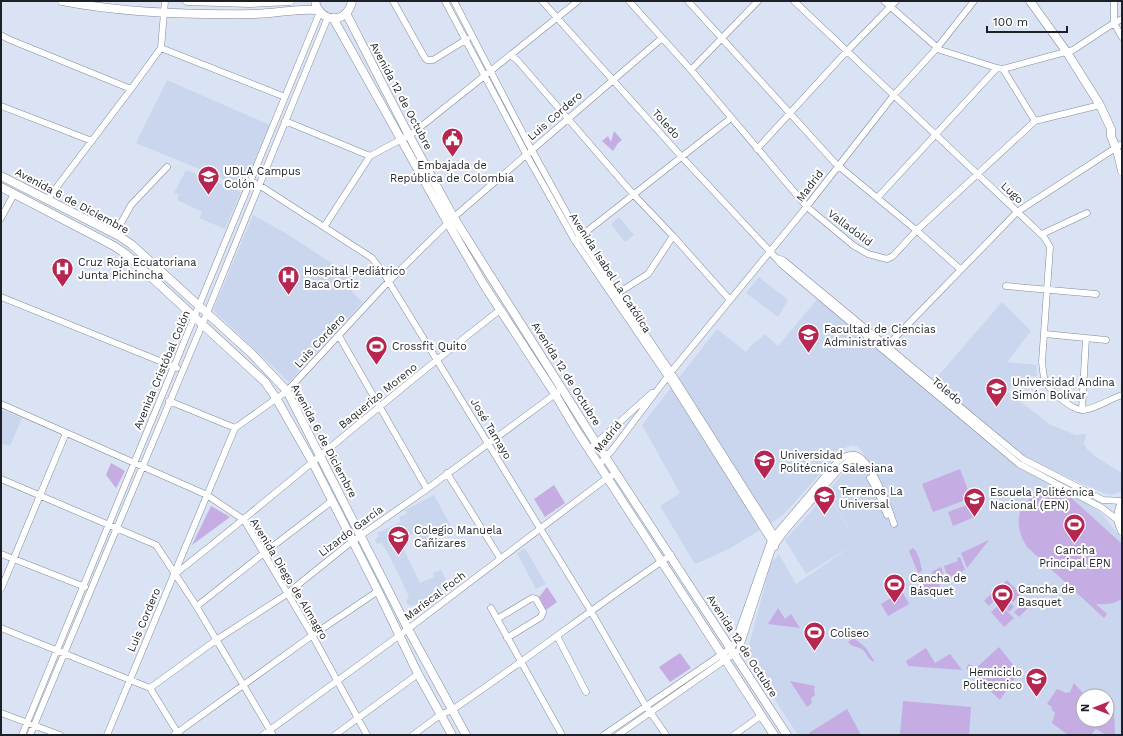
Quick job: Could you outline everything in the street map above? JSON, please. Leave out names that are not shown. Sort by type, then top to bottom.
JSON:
[{"type":"main road","points":[[62,1],[116,8],[214,14],[264,14],[310,10],[319,11],[331,18],[339,18],[346,13],[351,6],[352,1]]},
{"type":"main road","points":[[187,1],[262,3],[290,1]]},
{"type":"main road","points":[[315,1],[319,11]]},
{"type":"main road","points":[[1030,1],[1066,51],[1100,105],[1110,129],[1111,136],[1119,148],[1122,171]]},
{"type":"main road","points":[[214,2],[214,14]]},
{"type":"main road","name":"Avenida 12 de Octubre","points":[[346,13],[409,136],[454,217],[562,389],[671,555],[786,735]]},
{"type":"main road","name":"Avenida 12 de Octubre","points":[[331,18],[447,223],[500,310],[774,735]]},
{"type":"main road","name":"Avenida 6 de Diciembre","points":[[1,176],[115,234],[131,244],[258,360],[287,391],[408,629],[466,735]]},
{"type":"main road","name":"Avenida 6 de Diciembre","points":[[1,187],[114,246],[126,254],[265,382],[276,398],[312,463],[378,590],[418,674],[452,735]]},
{"type":"main road","points":[[1122,502],[1118,514],[1118,521],[1122,531]]},
{"type":"street","points":[[48,200],[161,48],[165,1]]},
{"type":"street","points":[[393,1],[425,58],[433,60],[472,36]]},
{"type":"street","name":"Avenida Isabel La Católica","points":[[445,1],[526,154],[577,239],[669,375],[776,544]]},
{"type":"street","name":"Avenida Isabel La Católica","points":[[454,1],[577,239]]},
{"type":"street","name":"Toledo","points":[[542,1],[682,157],[776,258],[783,260],[1020,464],[1102,508],[1118,521]]},
{"type":"street","points":[[324,227],[370,156],[409,136],[578,1]]},
{"type":"street","name":"Valladolid","points":[[629,1],[691,70],[807,207],[854,246],[868,254],[887,259],[893,256],[916,230],[1035,121],[1100,105]]},
{"type":"street","points":[[688,1],[838,166],[916,230],[960,269]]},
{"type":"street","points":[[691,70],[758,1]]},
{"type":"street","name":"Lugo","points":[[794,1],[846,52],[1042,234],[1048,242],[1050,247],[1042,362],[1043,375],[1045,382],[1060,397],[1074,409],[1082,410]]},
{"type":"street","points":[[884,1],[940,50],[1000,68],[1072,50],[1122,19]]},
{"type":"street","points":[[757,148],[846,52],[896,1]]},
{"type":"street","name":"Madrid","points":[[599,465],[669,375],[807,207],[894,95],[937,48],[974,1]]},
{"type":"street","points":[[1114,1],[1114,23],[1122,38]]},
{"type":"street","name":"Avenida Cristóbal Colón","points":[[22,735],[173,367],[200,306],[319,11]]},
{"type":"street","name":"Avenida Cristóbal Colón","points":[[30,735],[285,121],[331,18]]},
{"type":"street","points":[[1,35],[131,89]]},
{"type":"street","name":"Luis Cordero","points":[[107,735],[235,428],[287,391],[389,281],[447,223],[662,38]]},
{"type":"street","points":[[161,48],[285,97]]},
{"type":"street","points":[[510,54],[730,300]]},
{"type":"street","points":[[1000,68],[1035,121]]},
{"type":"street","points":[[878,198],[1000,68]]},
{"type":"street","points":[[1,106],[92,141]]},
{"type":"street","points":[[577,239],[731,118]]},
{"type":"street","points":[[285,121],[370,156]]},
{"type":"street","points":[[884,348],[1017,212],[1119,148]]},
{"type":"street","points":[[115,234],[131,205],[167,167]]},
{"type":"street","name":"José Tamayo","points":[[250,181],[259,185],[372,258],[389,281],[591,611],[648,710],[666,735]]},
{"type":"street","points":[[1,218],[14,194]]},
{"type":"street","points":[[1042,234],[1087,213]]},
{"type":"street","points":[[615,295],[648,274],[673,236]]},
{"type":"street","points":[[1006,286],[1096,294]]},
{"type":"street","points":[[1,297],[182,370]]},
{"type":"street","name":"Baquerizo Moreno","points":[[175,573],[244,520],[380,406],[500,310]]},
{"type":"street","points":[[1045,334],[1106,340]]},
{"type":"street","points":[[339,336],[426,489]]},
{"type":"street","points":[[1086,338],[1082,410],[1091,408],[1122,395]]},
{"type":"street","name":"Toledo","points":[[884,348],[1023,459],[1103,500],[1122,502]]},
{"type":"street","name":"Madrid","points":[[589,449],[662,384]]},
{"type":"street","name":"Lizardo García","points":[[150,688],[216,640],[287,594],[361,535],[562,389]]},
{"type":"street","points":[[169,401],[235,428]]},
{"type":"street","name":"Avenida Diego de Almagro","points":[[1,404],[208,495],[244,520],[312,636],[367,735]]},
{"type":"street","points":[[1,590],[66,433]]},
{"type":"street","points":[[733,651],[772,538],[838,461],[845,456],[858,460],[877,490],[892,522]]},
{"type":"street","points":[[618,735],[648,710],[723,657],[733,651],[739,650],[743,642],[770,557],[776,544],[786,530],[850,457]]},
{"type":"street","points":[[447,473],[500,558]]},
{"type":"street","name":"Mariscal Foch","points":[[262,735],[272,732],[336,681],[400,635],[607,478],[612,475],[619,476]]},
{"type":"street","points":[[1,479],[156,545],[197,606],[272,732]]},
{"type":"street","points":[[197,606],[332,501]]},
{"type":"street","points":[[1,554],[91,589]]},
{"type":"street","points":[[413,735],[440,715],[452,710],[521,663],[591,611],[671,555]]},
{"type":"street","points":[[1,628],[150,688],[177,734],[243,684],[378,590]]},
{"type":"street","points":[[497,619],[532,598],[536,599],[543,612],[541,617],[507,638]]},
{"type":"street","points":[[491,608],[562,735]]},
{"type":"street","points":[[557,636],[586,692]]},
{"type":"street","points":[[336,735],[418,674]]},
{"type":"street","points":[[604,735],[648,710]]},
{"type":"street","points":[[1,713],[60,735]]},
{"type":"street","points":[[734,735],[762,715]]},
{"type":"shaded area","points":[[167,80],[270,125],[243,187],[136,143]]},
{"type":"shaded area","points":[[614,131],[622,140],[613,151],[602,141],[608,136],[611,142]]},
{"type":"shaded area","name":"UDLA Campus Colón","points":[[186,170],[241,192],[225,229],[199,218],[202,212],[177,200],[179,194],[174,193]]},
{"type":"shaded area","name":"Hospital Pediátrico Baca Ortiz","points":[[253,215],[284,232],[359,281],[352,292],[363,302],[289,382],[213,310]]},
{"type":"shaded area","points":[[619,217],[634,235],[625,242],[611,224]]},
{"type":"shaded area","points":[[759,277],[788,300],[778,317],[746,293]]},
{"type":"shaded area","name":"Escuela Politécnica Nacional (EPN)","points":[[819,297],[1016,465],[1076,497],[1102,514],[1122,539],[1122,735],[798,735],[746,656],[771,563],[779,554],[796,584],[852,546],[806,574],[785,540],[827,494],[858,543],[827,492],[851,464],[865,455],[858,447],[850,445],[841,451],[782,516],[729,549],[695,564],[660,506],[680,493],[642,425],[717,329],[746,352],[765,334],[778,346]]},
{"type":"shaded area","name":"Universidad Andina Simón Bolívar","points":[[1002,302],[1031,331],[1007,362],[1036,365],[1037,376],[1016,378],[1008,392],[1051,425],[1076,435],[1086,434],[1084,444],[1087,449],[1096,457],[1122,473],[1122,490],[1118,493],[1111,495],[1103,493],[1025,458],[933,382]]},
{"type":"shaded area","points":[[2,410],[22,418],[10,446],[1,443]]},
{"type":"shaded area","points":[[111,463],[125,471],[116,488],[106,475]]},
{"type":"shaded area","points":[[960,469],[971,498],[933,512],[922,484]]},
{"type":"shaded area","points":[[554,485],[565,503],[545,517],[534,499]]},
{"type":"shaded area","name":"Cancha Principal EPN","points":[[1055,490],[1066,493],[1122,544],[1122,599],[1109,604],[1096,604],[1107,614],[1104,618],[1027,547],[1022,536],[1019,526],[1019,517],[1026,502],[1043,492]]},
{"type":"shaded area","name":"Colegio Manuela Cañizares","points":[[434,495],[451,526],[421,542],[416,532],[400,541],[420,583],[434,577],[433,573],[441,570],[450,587],[415,605],[410,606],[406,602],[409,597],[396,569],[382,543],[377,544],[375,539],[379,536],[377,533],[401,522],[399,517],[407,514],[405,510]]},
{"type":"shaded area","points":[[972,503],[977,516],[953,526],[948,512]]},
{"type":"shaded area","points":[[211,506],[230,517],[192,545]]},
{"type":"shaded area","points":[[989,540],[967,568],[961,553]]},
{"type":"shaded area","points":[[525,548],[546,584],[536,589],[517,553]]},
{"type":"shaded area","points":[[913,548],[922,569],[921,572],[918,573],[909,551]]},
{"type":"shaded area","points":[[960,557],[965,570],[948,578],[944,566],[958,561],[957,558]]},
{"type":"shaded area","points":[[941,567],[945,578],[943,579],[937,592],[929,594],[926,593],[920,578],[931,575],[933,571]]},
{"type":"shaded area","name":"Cancha de Basquet","points":[[1007,580],[1021,594],[1013,602],[999,588]]},
{"type":"shaded area","points":[[547,587],[557,602],[546,610],[539,597]]},
{"type":"shaded area","points":[[995,590],[1000,595],[989,606],[984,601]]},
{"type":"shaded area","name":"Cancha de Básquet","points":[[902,591],[909,604],[888,616],[881,604]]},
{"type":"shaded area","points":[[1005,597],[1014,607],[1009,612],[1000,602]]},
{"type":"shaded area","points":[[1024,603],[1029,607],[1019,617],[1014,612]]},
{"type":"shaded area","name":"Cancha de Basquet","points":[[1000,604],[1014,618],[1004,627],[991,612]]},
{"type":"shaded area","points":[[778,608],[785,619],[791,614],[800,628],[768,624]]},
{"type":"shaded area","points":[[854,638],[866,648],[875,662],[869,659],[863,650],[848,642]]},
{"type":"shaded area","points":[[999,647],[1019,672],[1000,700],[966,668],[969,664],[976,668]]},
{"type":"shaded area","points":[[926,648],[935,663],[950,654],[962,670],[908,666],[906,661]]},
{"type":"shaded area","points":[[680,653],[691,668],[670,682],[659,667]]},
{"type":"shaded area","points":[[790,681],[815,686],[815,695],[811,698],[812,703],[807,707]]},
{"type":"shaded area","points":[[1074,683],[1078,688],[1075,688],[1075,728],[1115,728],[1114,735],[1106,735],[1096,729],[1091,735],[1068,735],[1052,723],[1055,713],[1051,709],[1052,707],[1047,704],[1057,689],[1066,693],[1070,692]]},
{"type":"shaded area","points":[[903,701],[971,707],[969,735],[900,735]]},
{"type":"shaded area","points":[[847,709],[861,735],[810,735],[809,733]]},
{"type":"place","name":"Embajada de República de Colombia","points":[[452,158]]},
{"type":"place","name":"UDLA Campus Colón","points":[[208,196]]},
{"type":"place","name":"Cruz Roja Ecuatoriana Junta Pichincha","points":[[62,288]]},
{"type":"place","name":"Hospital Pediátrico Baca Ortiz","points":[[288,296]]},
{"type":"place","name":"Facultad de Ciencias Administrativas","points":[[809,354]]},
{"type":"place","name":"Crossfit Quito","points":[[376,366]]},
{"type":"place","name":"Universidad Andina Simón Bolívar","points":[[997,408]]},
{"type":"place","name":"Universidad Politécnica Salesiana","points":[[764,480]]},
{"type":"place","name":"Terrenos La Universal","points":[[824,516]]},
{"type":"place","name":"Escuela Politécnica Nacional (EPN)","points":[[974,518]]},
{"type":"place","name":"Cancha Principal EPN","points":[[1075,544]]},
{"type":"place","name":"Colegio Manuela Cañizares","points":[[398,556]]},
{"type":"place","name":"Cancha de Básquet","points":[[895,604]]},
{"type":"place","name":"Cancha de Basquet","points":[[1002,614]]},
{"type":"place","name":"Coliseo","points":[[814,652]]},
{"type":"place","name":"Hemiciclo Politecnico","points":[[1037,698]]}]
